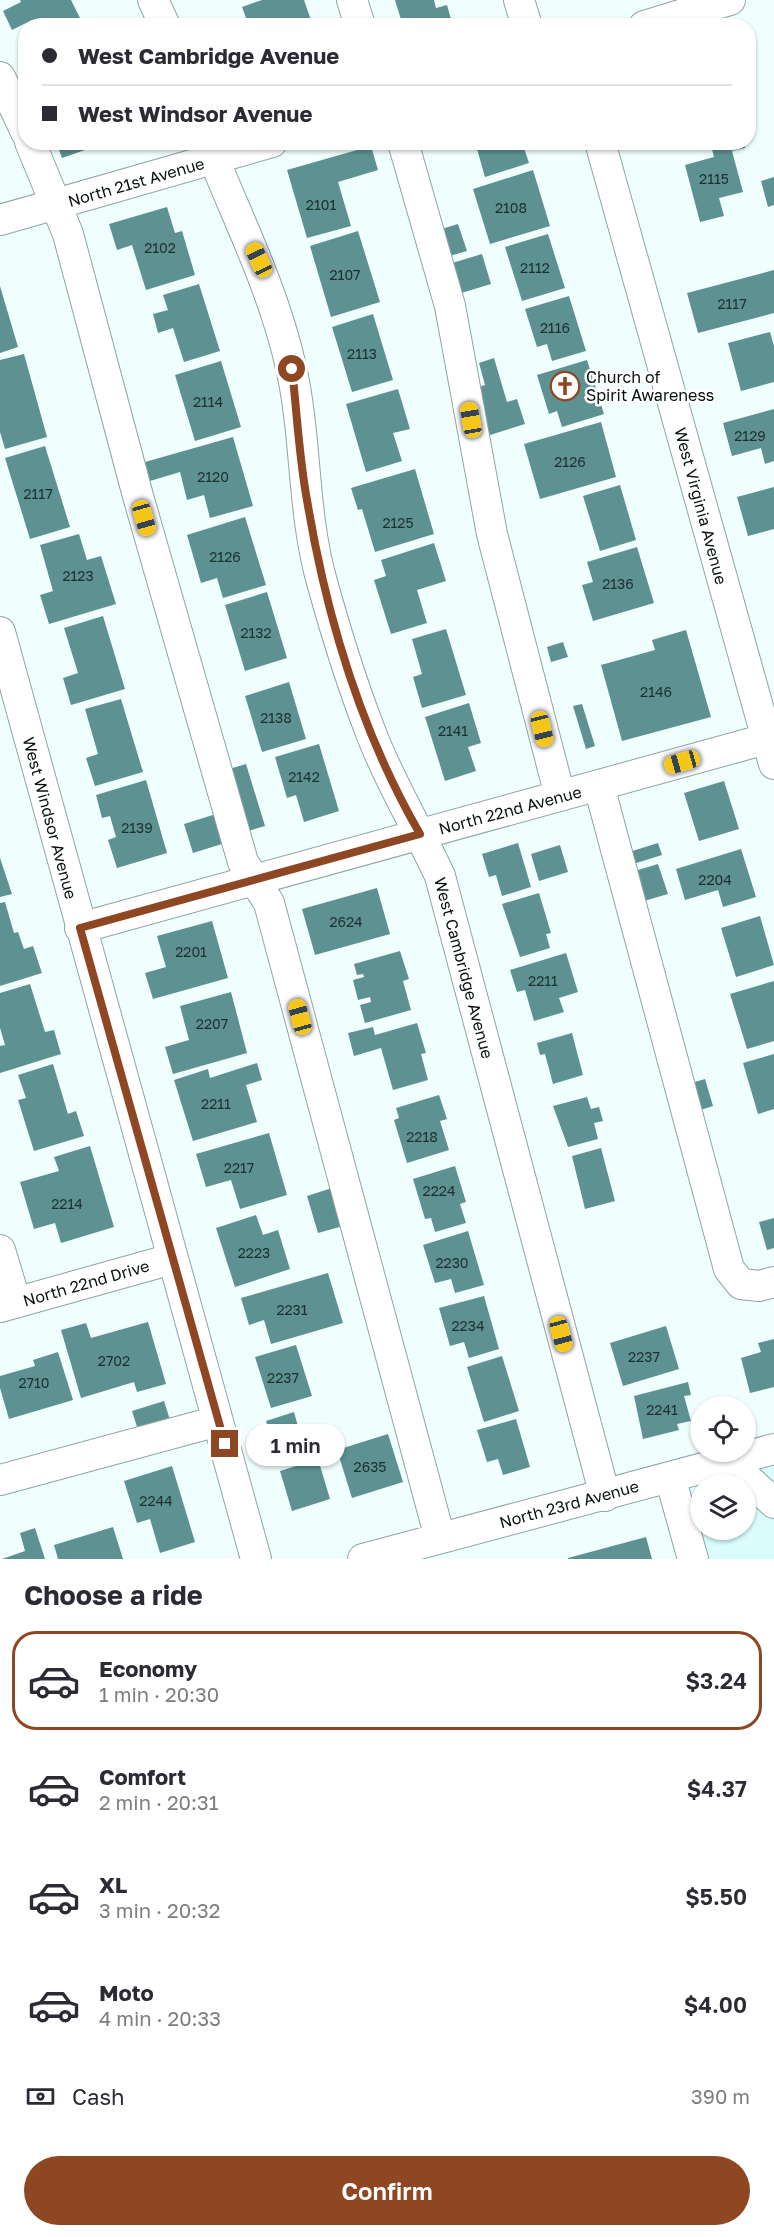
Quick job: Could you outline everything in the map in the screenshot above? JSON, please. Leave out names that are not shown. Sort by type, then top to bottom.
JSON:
[{"type":"street","points":[[153,0],[161,18]]},
{"type":"street","points":[[352,0],[358,18]]},
{"type":"street","points":[[519,0],[525,18]]},
{"type":"street","points":[[660,14],[730,0]]},
{"type":"street","points":[[0,77],[18,115]]},
{"type":"street","points":[[33,150],[68,234],[138,496],[243,862],[269,903],[440,1538]]},
{"type":"street","points":[[405,150],[450,306],[492,534],[560,796]]},
{"type":"street","name":"West Virginia Avenue","points":[[602,150],[770,752]]},
{"type":"street","name":"North 21st Avenue","points":[[0,220],[56,204],[210,151]]},
{"type":"street","name":"West Cambridge Avenue","points":[[210,151],[259,260],[278,314],[292,369],[306,497],[319,568],[341,646],[371,733],[401,800],[440,876],[605,1496]]},
{"type":"street","name":"West Windsor Avenue","points":[[0,632],[256,1559]]},
{"type":"street","name":"North 22nd Avenue","points":[[80,928],[599,786],[770,752]]},
{"type":"street","points":[[599,786],[729,1269],[741,1284],[759,1286],[774,1282]]},
{"type":"street","points":[[0,1250],[8,1305]]},
{"type":"street","name":"North 22nd Drive","points":[[8,1305],[172,1259]]},
{"type":"street","points":[[0,1480],[218,1421]]},
{"type":"street","name":"North 23rd Avenue","points":[[756,1454],[774,1449]]},
{"type":"street","name":"North 23rd Avenue","points":[[363,1559],[726,1462]]},
{"type":"street","points":[[738,1462],[742,1473],[774,1503]]},
{"type":"street","points":[[670,1477],[693,1559]]},
{"type":"shaded area","points":[[774,1448],[774,1559],[676,1559],[655,1481],[724,1462],[756,1462],[756,1453]]},
{"type":"building","points":[[20,0],[71,0],[80,18],[18,18],[18,27],[12,30],[3,11],[21,2]]},
{"type":"building","points":[[262,0],[304,0],[310,18],[246,18],[242,7]]},
{"type":"building","points":[[395,0],[434,0],[436,8],[447,5],[451,18],[401,18]]},
{"type":"building","points":[[59,150],[85,150],[62,158]]},
{"type":"building","points":[[357,150],[372,150],[378,170],[338,182],[351,226],[307,238],[287,170]]},
{"type":"building","points":[[477,150],[525,150],[529,163],[485,177]]},
{"type":"building","points":[[712,150],[736,150],[732,151],[743,192],[719,198],[724,216],[700,222],[685,165],[714,157]]},
{"type":"building","points":[[533,170],[550,226],[490,244],[473,189]]},
{"type":"building","points":[[774,177],[774,205],[768,207],[761,181]]},
{"type":"building","points":[[167,207],[175,233],[182,231],[195,275],[146,290],[132,245],[117,250],[109,224]]},
{"type":"building","points":[[458,224],[467,251],[446,257],[438,230]]},
{"type":"building","points":[[358,231],[380,302],[331,317],[310,246]]},
{"type":"building","points":[[548,234],[565,288],[522,301],[505,247]]},
{"type":"building","points":[[482,254],[491,284],[458,294],[449,264]]},
{"type":"building","points":[[774,270],[774,313],[698,333],[687,293]]},
{"type":"building","points":[[199,284],[220,351],[184,362],[173,328],[158,333],[153,314],[168,310],[163,295]]},
{"type":"building","points":[[0,286],[18,347],[0,353]]},
{"type":"building","points":[[569,296],[586,351],[552,361],[547,344],[537,347],[525,309]]},
{"type":"building","points":[[373,314],[393,380],[352,392],[332,327]]},
{"type":"building","points":[[770,332],[774,346],[774,382],[741,391],[728,343]]},
{"type":"building","points":[[24,354],[47,437],[5,449],[0,432],[0,360]]},
{"type":"building","points":[[494,358],[507,402],[517,399],[525,424],[490,435],[476,388],[485,385],[479,363]]},
{"type":"building","points":[[587,360],[604,414],[562,427],[557,411],[549,414],[537,375]]},
{"type":"building","points":[[221,361],[241,427],[195,441],[175,375]]},
{"type":"building","points":[[398,389],[410,429],[393,433],[402,461],[366,472],[346,404]]},
{"type":"building","points":[[774,409],[774,461],[765,464],[761,448],[732,456],[723,423]]},
{"type":"building","points":[[601,422],[616,477],[540,499],[524,444]]},
{"type":"building","points":[[233,437],[253,506],[210,518],[204,495],[187,500],[180,472],[150,481],[145,462]]},
{"type":"building","points":[[45,446],[70,527],[30,539],[5,458]]},
{"type":"building","points":[[415,469],[434,534],[375,552],[362,509],[358,510],[351,488]]},
{"type":"building","points":[[620,485],[636,540],[600,551],[583,496]]},
{"type":"building","points":[[774,487],[774,529],[748,536],[737,497]]},
{"type":"building","points":[[245,517],[266,585],[223,598],[217,578],[201,583],[187,535]]},
{"type":"building","points":[[79,534],[87,560],[101,556],[116,604],[49,624],[40,595],[53,591],[40,545]]},
{"type":"building","points":[[434,543],[446,581],[417,590],[427,623],[391,634],[374,580],[386,576],[381,560]]},
{"type":"building","points":[[637,547],[654,603],[593,621],[582,585],[593,582],[587,562]]},
{"type":"building","points":[[267,592],[287,658],[245,671],[225,605]]},
{"type":"building","points":[[103,616],[125,689],[71,705],[63,678],[78,673],[64,628]]},
{"type":"building","points":[[446,629],[466,695],[422,708],[413,677],[422,674],[412,639]]},
{"type":"building","points":[[686,630],[711,717],[622,741],[601,665],[655,650],[652,640]]},
{"type":"building","points":[[563,642],[568,657],[551,662],[547,647]]},
{"type":"building","points":[[289,682],[306,739],[262,752],[245,696]]},
{"type":"building","points":[[121,699],[143,772],[95,786],[86,758],[98,754],[85,709]]},
{"type":"building","points":[[469,703],[481,743],[468,747],[476,771],[445,781],[425,717]]},
{"type":"building","points":[[582,704],[595,746],[586,749],[573,706]]},
{"type":"building","points":[[319,744],[339,811],[304,822],[296,795],[287,798],[275,757]]},
{"type":"building","points":[[246,764],[265,826],[245,832],[226,770]]},
{"type":"building","points":[[146,780],[167,853],[117,868],[108,840],[116,837],[110,816],[102,818],[96,795]]},
{"type":"building","points":[[724,781],[739,829],[699,841],[684,793]]},
{"type":"building","points":[[216,814],[225,843],[193,853],[184,824]]},
{"type":"building","points":[[518,843],[531,887],[502,896],[496,875],[489,877],[482,854]]},
{"type":"building","points":[[658,843],[662,855],[630,865],[626,853]]},
{"type":"building","points":[[560,845],[568,872],[539,881],[531,854]]},
{"type":"building","points":[[741,849],[756,897],[723,907],[718,890],[685,900],[676,869]]},
{"type":"building","points":[[0,858],[12,894],[0,897]]},
{"type":"building","points":[[658,864],[668,894],[637,903],[628,873]]},
{"type":"building","points":[[377,888],[390,934],[315,955],[302,909]]},
{"type":"building","points":[[539,893],[551,933],[546,934],[550,948],[520,957],[502,904]]},
{"type":"building","points":[[5,902],[14,933],[18,932],[24,949],[33,946],[42,973],[0,986],[0,903]]},
{"type":"building","points":[[760,916],[774,965],[736,977],[721,928]]},
{"type":"building","points":[[212,921],[228,978],[153,999],[145,973],[166,967],[157,936]]},
{"type":"building","points":[[400,951],[409,979],[403,981],[411,1010],[365,1023],[360,1005],[371,1002],[370,997],[358,1000],[353,980],[364,977],[363,974],[357,975],[354,964]]},
{"type":"building","points":[[566,953],[578,992],[559,998],[564,1012],[534,1021],[525,990],[517,992],[510,970]]},
{"type":"building","points":[[774,981],[774,1041],[747,1049],[730,994]]},
{"type":"building","points":[[30,984],[45,1032],[54,1030],[61,1054],[0,1073],[0,1046],[5,1045],[0,1028],[0,993]]},
{"type":"building","points":[[231,992],[247,1053],[173,1074],[165,1047],[189,1040],[180,1006]]},
{"type":"building","points":[[417,1023],[426,1053],[421,1054],[428,1080],[393,1090],[381,1048],[354,1056],[348,1033],[373,1027],[375,1035]]},
{"type":"building","points":[[572,1033],[583,1075],[553,1084],[545,1054],[540,1055],[537,1043]]},
{"type":"building","points":[[774,1054],[774,1109],[758,1114],[743,1063]]},
{"type":"building","points":[[257,1063],[262,1080],[246,1085],[257,1122],[193,1141],[174,1080],[208,1069],[210,1078]]},
{"type":"building","points":[[53,1064],[68,1114],[76,1111],[84,1136],[34,1151],[18,1100],[26,1098],[18,1075]]},
{"type":"building","points":[[705,1079],[713,1106],[694,1112],[685,1085]]},
{"type":"building","points":[[439,1095],[447,1119],[440,1121],[449,1150],[407,1163],[394,1120],[399,1118],[396,1108]]},
{"type":"building","points":[[587,1097],[591,1109],[599,1107],[603,1121],[594,1123],[598,1139],[568,1147],[553,1106]]},
{"type":"building","points":[[269,1133],[287,1195],[240,1209],[231,1180],[206,1187],[196,1154]]},
{"type":"building","points":[[90,1146],[114,1227],[61,1243],[55,1223],[34,1229],[20,1182],[59,1171],[54,1157]]},
{"type":"building","points":[[601,1148],[615,1201],[585,1209],[572,1156]]},
{"type":"building","points":[[455,1166],[466,1202],[460,1204],[466,1223],[435,1232],[431,1218],[425,1219],[413,1179]]},
{"type":"building","points":[[332,1188],[343,1226],[318,1233],[307,1196]]},
{"type":"building","points":[[256,1215],[263,1235],[278,1230],[290,1269],[235,1287],[216,1228]]},
{"type":"building","points":[[774,1218],[774,1248],[767,1250],[759,1222]]},
{"type":"building","points":[[468,1231],[484,1285],[455,1293],[451,1279],[435,1283],[423,1245]]},
{"type":"building","points":[[328,1273],[343,1323],[271,1344],[264,1320],[249,1325],[241,1298]]},
{"type":"building","points":[[484,1296],[499,1349],[469,1358],[464,1342],[450,1346],[439,1308]]},
{"type":"building","points":[[148,1322],[166,1384],[137,1392],[134,1382],[81,1398],[61,1330],[86,1323],[91,1338]]},
{"type":"building","points":[[666,1326],[679,1369],[623,1386],[610,1343]]},
{"type":"building","points":[[774,1339],[774,1387],[750,1393],[741,1358],[761,1352],[758,1343]]},
{"type":"building","points":[[296,1345],[312,1396],[271,1408],[255,1357]]},
{"type":"building","points":[[58,1352],[73,1400],[9,1419],[0,1388],[0,1376],[35,1366],[33,1360]]},
{"type":"building","points":[[502,1356],[519,1411],[484,1422],[467,1367]]},
{"type":"building","points":[[688,1382],[691,1395],[684,1396],[690,1421],[677,1424],[679,1430],[643,1439],[634,1396]]},
{"type":"building","points":[[164,1401],[171,1423],[139,1433],[132,1411]]},
{"type":"building","points":[[294,1412],[304,1448],[277,1456],[266,1421]]},
{"type":"building","points":[[516,1419],[530,1467],[503,1475],[498,1459],[487,1462],[477,1430]]},
{"type":"building","points":[[388,1434],[403,1482],[352,1498],[337,1450]]},
{"type":"building","points":[[318,1459],[330,1499],[292,1511],[280,1471]]},
{"type":"building","points":[[172,1466],[195,1542],[160,1553],[150,1519],[137,1523],[124,1481]]},
{"type":"building","points":[[113,1527],[123,1559],[58,1559],[54,1545]]},
{"type":"building","points":[[35,1528],[45,1559],[2,1559],[25,1551],[20,1533]]},
{"type":"building","points":[[646,1537],[652,1559],[568,1559],[568,1558]]},
{"type":"place","name":"Church of Spirit Awareness","points":[[565,386]]},
{"type":"route","points":[[225,1444],[80,928],[420,834],[401,800],[371,733],[321,579],[306,497],[292,369]]}]
